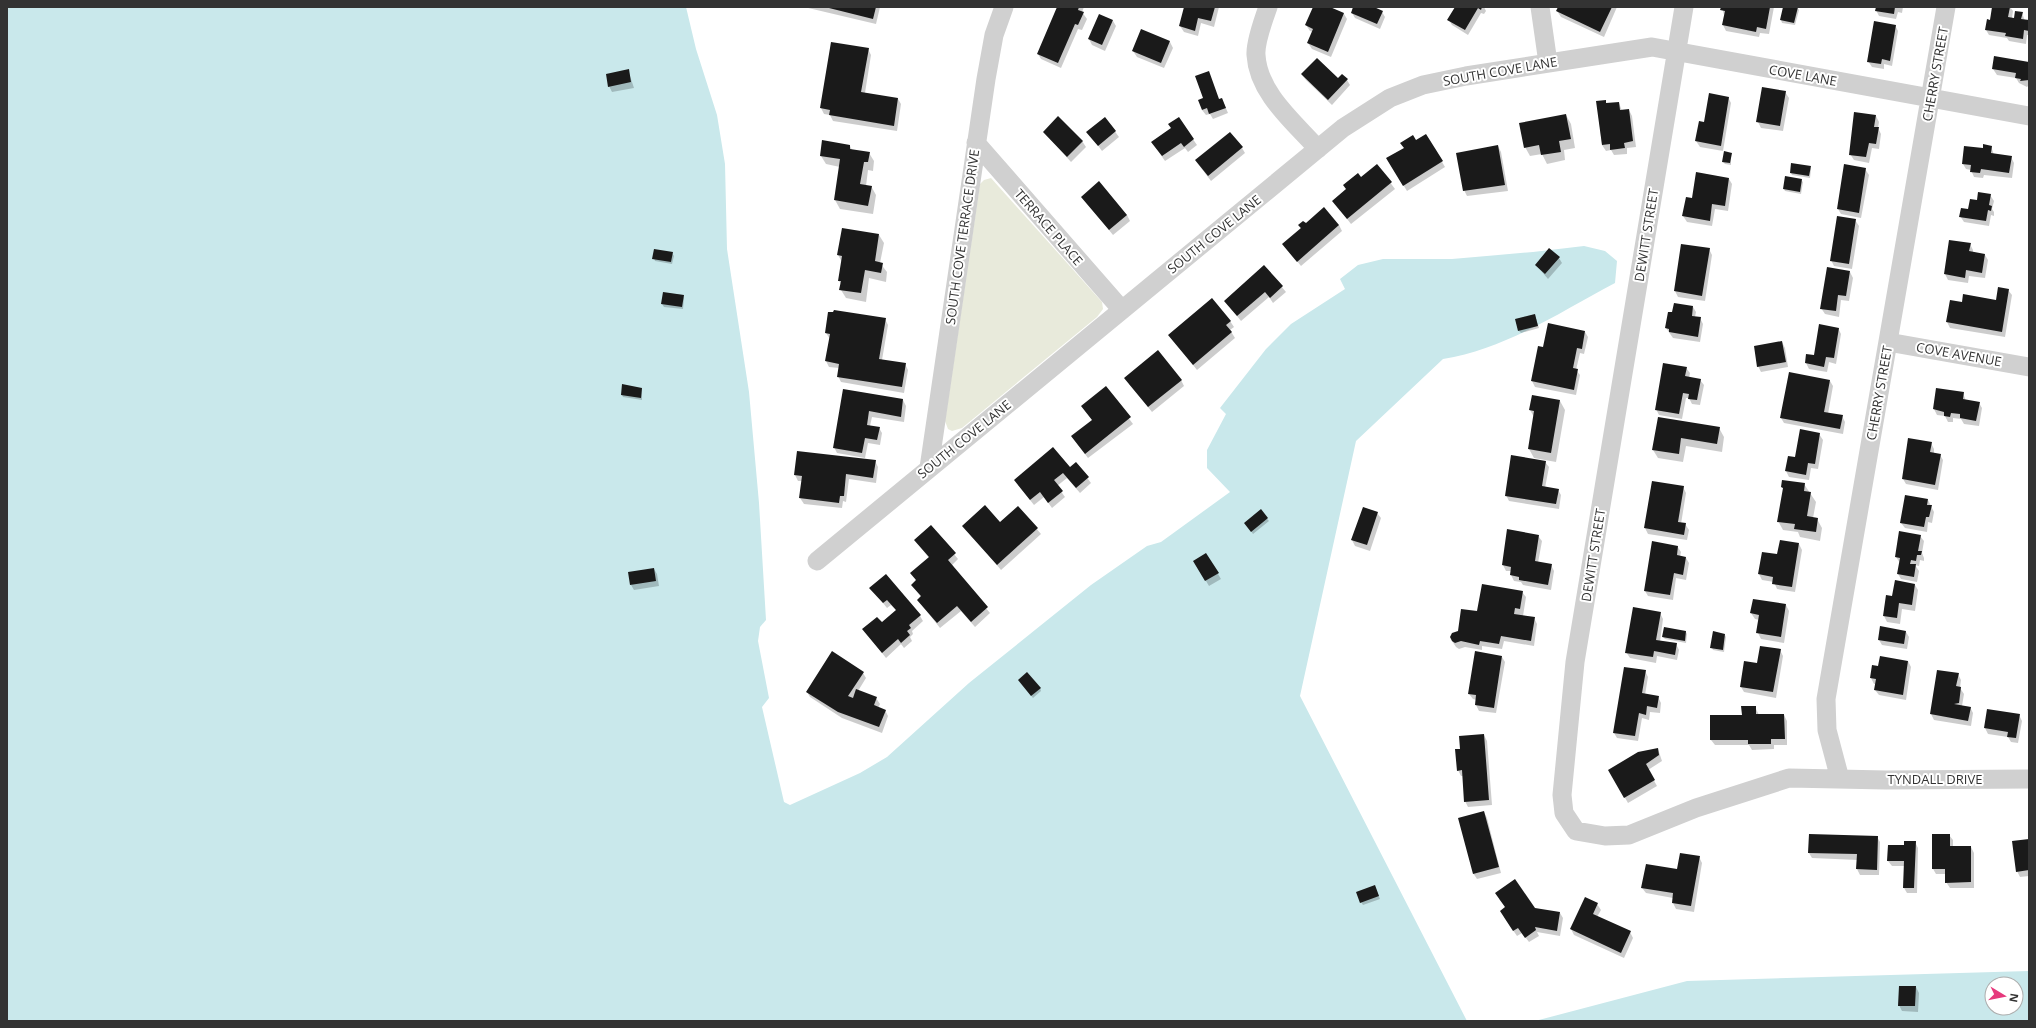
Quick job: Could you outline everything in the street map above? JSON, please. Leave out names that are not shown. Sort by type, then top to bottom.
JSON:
[{"type":"street","name":"SOUTH COVE TERRACE DRIVE","points":[[929,468],[991,47],[1004,7]]},
{"type":"street","points":[[1268,7],[1255,53],[1258,69],[1271,96],[1318,148]]},
{"type":"street","points":[[1540,7],[1548,63]]},
{"type":"street","name":"DEWITT STREET","points":[[1684,7],[1575,662],[1562,795],[1564,813],[1576,831],[1605,836],[1629,835],[1696,808],[1789,778],[1840,779]]},
{"type":"street","name":"CHERRY STREET","points":[[1840,779],[1827,730],[1826,699],[1946,7]]},
{"type":"street","name":"SOUTH COVE LANE","points":[[817,561],[1318,148],[1359,116],[1406,90],[1458,77],[1652,47],[1676,52]]},
{"type":"street","name":"COVE LANE","points":[[1676,52],[2029,116]]},
{"type":"street","name":"TERRACE PLACE","points":[[976,143],[1122,310]]},
{"type":"street","name":"COVE AVENUE","points":[[1888,342],[2029,367]]},
{"type":"street","name":"TYNDALL DRIVE","points":[[1840,779],[2029,779]]},
{"type":"shaded area","points":[[991,178],[1102,302],[1103,309],[1097,317],[962,428],[952,431],[948,429],[945,421],[980,184],[984,180]]},
{"type":"water","points":[[7,7],[686,7],[696,49],[717,115],[725,164],[727,249],[749,392],[759,503],[766,620],[760,627],[758,641],[769,698],[762,707],[784,802],[790,805],[860,773],[887,757],[969,683],[1091,585],[1147,546],[1161,542],[1230,492],[1207,468],[1207,450],[1226,414],[1220,408],[1266,349],[1291,324],[1345,289],[1340,279],[1358,265],[1383,259],[1452,259],[1584,246],[1605,251],[1617,261],[1615,283],[1511,338],[1489,347],[1443,359],[1356,441],[1300,696],[1467,1021],[7,1021]]},
{"type":"water","points":[[2029,971],[2029,1021],[1535,1021],[1687,981]]},
{"type":"building","points":[[825,7],[876,7],[873,19]]},
{"type":"building","points":[[1057,7],[1079,7],[1078,10],[1084,12],[1078,25],[1075,24],[1058,63],[1037,54]]},
{"type":"building","points":[[1184,7],[1215,7],[1211,21],[1198,18],[1195,31],[1179,26]]},
{"type":"building","points":[[1313,7],[1330,7],[1344,13],[1328,52],[1307,43],[1313,29],[1305,25]]},
{"type":"building","points":[[1353,7],[1374,7],[1383,11],[1377,24],[1351,13]]},
{"type":"building","points":[[1455,7],[1482,7],[1481,10],[1478,8],[1465,30],[1447,20]]},
{"type":"building","points":[[1558,7],[1612,7],[1600,32],[1556,11]]},
{"type":"building","points":[[1721,7],[1770,7],[1766,29],[1757,27],[1756,32],[1722,25],[1725,11],[1720,10]]},
{"type":"building","points":[[1783,7],[1798,7],[1794,23],[1780,20]]},
{"type":"building","points":[[1876,7],[1895,7],[1894,14],[1875,11]]},
{"type":"building","points":[[1992,7],[2010,7],[2008,17],[2014,18],[2015,11],[2023,12],[2021,19],[2029,20],[2029,31],[2024,30],[2023,39],[2005,36],[2006,33],[1985,30],[1987,19],[1990,20]]},
{"type":"building","points":[[1099,14],[1113,20],[1102,45],[1088,39]]},
{"type":"building","points":[[1874,21],[1896,25],[1890,61],[1882,59],[1881,64],[1867,62]]},
{"type":"building","points":[[1141,29],[1170,41],[1161,63],[1132,51]]},
{"type":"building","points":[[831,42],[869,48],[861,92],[898,98],[894,126],[829,115],[830,110],[820,108]]},
{"type":"building","points":[[1994,56],[2029,62],[2029,80],[2020,81],[2021,79],[2015,78],[2016,73],[1992,69]]},
{"type":"building","points":[[1317,58],[1338,78],[1342,74],[1348,79],[1328,100],[1301,74]]},
{"type":"building","points":[[629,69],[631,82],[608,87],[606,74]]},
{"type":"building","points":[[1209,71],[1219,99],[1222,98],[1226,108],[1209,114],[1207,108],[1202,110],[1198,100],[1203,98],[1195,76]]},
{"type":"building","points":[[1762,87],[1786,91],[1780,126],[1756,122]]},
{"type":"building","points":[[1709,93],[1729,97],[1721,146],[1695,141],[1699,121],[1704,122]]},
{"type":"building","points":[[1606,100],[1606,103],[1619,102],[1620,110],[1629,109],[1633,141],[1624,143],[1625,148],[1610,150],[1610,144],[1602,145],[1596,101]]},
{"type":"building","points":[[1854,112],[1876,115],[1874,127],[1879,127],[1876,144],[1869,143],[1866,157],[1849,155]]},
{"type":"building","points":[[1566,114],[1571,139],[1559,141],[1561,152],[1541,155],[1539,145],[1524,148],[1519,123]]},
{"type":"building","points":[[1058,116],[1083,141],[1067,157],[1043,132]]},
{"type":"building","points":[[1105,117],[1116,131],[1098,146],[1086,132]]},
{"type":"building","points":[[1179,117],[1194,139],[1184,147],[1181,143],[1162,156],[1151,142],[1171,128],[1168,124]]},
{"type":"building","points":[[1230,132],[1243,147],[1208,176],[1195,160]]},
{"type":"building","points":[[1426,134],[1443,161],[1403,186],[1386,158],[1404,148],[1400,143],[1413,135],[1416,140]]},
{"type":"building","points":[[822,140],[850,145],[850,149],[870,152],[868,162],[864,162],[860,184],[872,186],[868,206],[834,200],[840,159],[820,156]]},
{"type":"building","points":[[1983,144],[1992,146],[1991,153],[2012,156],[2009,173],[1981,169],[1980,173],[1970,172],[1971,165],[1962,164],[1964,146],[1983,148]]},
{"type":"building","points":[[1498,145],[1505,185],[1463,191],[1456,153]]},
{"type":"building","points":[[1724,151],[1732,153],[1730,163],[1722,162]]},
{"type":"building","points":[[1791,163],[1811,166],[1809,176],[1790,173]]},
{"type":"building","points":[[1377,164],[1392,182],[1347,219],[1332,201],[1346,189],[1343,185],[1358,173],[1361,177]]},
{"type":"building","points":[[1844,164],[1866,168],[1859,213],[1837,209]]},
{"type":"building","points":[[1696,172],[1729,178],[1725,206],[1712,204],[1710,221],[1682,216],[1686,197],[1692,198]]},
{"type":"building","points":[[1785,176],[1802,179],[1800,192],[1783,189]]},
{"type":"building","points":[[1099,181],[1127,215],[1109,230],[1081,197]]},
{"type":"building","points":[[1978,192],[1991,194],[1989,205],[1992,206],[1991,211],[1988,210],[1986,221],[1959,217],[1961,208],[1968,209],[1970,199],[1977,200]]},
{"type":"building","points":[[1324,207],[1339,225],[1297,262],[1282,244],[1301,228],[1298,225],[1303,221],[1306,223]]},
{"type":"building","points":[[1837,216],[1856,219],[1849,264],[1830,261]]},
{"type":"building","points":[[842,228],[879,234],[875,261],[883,263],[881,273],[865,270],[861,293],[839,290],[841,281],[838,281],[842,256],[837,255]]},
{"type":"building","points":[[1949,240],[1971,243],[1969,251],[1985,254],[1982,273],[1966,270],[1965,278],[1944,274]]},
{"type":"building","points":[[1681,244],[1710,248],[1702,296],[1674,291]]},
{"type":"building","points":[[1549,248],[1560,257],[1545,274],[1535,265]]},
{"type":"building","points":[[654,249],[673,252],[671,262],[652,259]]},
{"type":"building","points":[[1264,265],[1283,286],[1270,298],[1265,292],[1237,316],[1224,301]]},
{"type":"building","points":[[1827,267],[1850,271],[1846,296],[1838,295],[1836,311],[1820,309]]},
{"type":"building","points":[[1998,287],[2009,289],[2002,332],[1946,322],[1950,300],[1962,302],[1963,294],[1996,300]]},
{"type":"building","points":[[663,292],[684,295],[682,307],[661,304]]},
{"type":"building","points":[[1212,298],[1231,321],[1226,325],[1232,332],[1193,365],[1168,335]]},
{"type":"building","points":[[1674,303],[1693,306],[1692,316],[1701,317],[1698,337],[1669,332],[1669,329],[1665,328],[1668,312],[1672,312]]},
{"type":"building","points":[[834,310],[886,318],[879,359],[906,363],[902,387],[837,377],[839,364],[825,361],[830,334],[825,333],[828,312],[833,312]]},
{"type":"building","points":[[1535,314],[1538,326],[1518,331],[1515,319]]},
{"type":"building","points":[[1548,323],[1585,331],[1582,349],[1577,348],[1573,368],[1578,369],[1574,390],[1531,381],[1538,346],[1543,347]]},
{"type":"building","points":[[1819,324],[1839,328],[1834,358],[1826,357],[1824,367],[1805,363],[1806,354],[1814,355]]},
{"type":"building","points":[[1782,341],[1786,362],[1757,367],[1754,346]]},
{"type":"building","points":[[1158,350],[1182,380],[1148,407],[1124,378]]},
{"type":"building","points":[[1663,363],[1687,367],[1685,376],[1701,379],[1697,400],[1688,399],[1689,394],[1683,393],[1679,414],[1655,410]]},
{"type":"building","points":[[1789,372],[1830,380],[1824,412],[1843,415],[1840,429],[1780,418]]},
{"type":"building","points":[[622,384],[642,388],[641,398],[621,395]]},
{"type":"building","points":[[1106,386],[1131,417],[1085,454],[1071,436],[1092,420],[1081,406]]},
{"type":"building","points":[[1936,388],[1964,392],[1963,399],[1980,402],[1976,421],[1960,418],[1960,414],[1951,413],[1950,417],[1944,416],[1944,412],[1933,409]]},
{"type":"building","points":[[843,389],[903,399],[901,417],[869,411],[867,425],[880,427],[877,440],[865,438],[862,453],[833,448]]},
{"type":"building","points":[[1532,395],[1560,400],[1551,453],[1528,449],[1534,411],[1529,410]]},
{"type":"building","points":[[1658,417],[1720,427],[1717,444],[1681,438],[1679,454],[1652,450]]},
{"type":"building","points":[[1800,429],[1820,433],[1815,464],[1808,463],[1806,475],[1785,471],[1788,456],[1795,457]]},
{"type":"building","points":[[1908,438],[1932,442],[1930,452],[1941,454],[1935,485],[1902,479]]},
{"type":"building","points":[[1053,447],[1070,467],[1076,462],[1089,477],[1076,488],[1063,473],[1054,480],[1063,491],[1048,503],[1040,492],[1030,500],[1014,480]]},
{"type":"building","points":[[797,451],[876,460],[873,478],[846,474],[844,496],[840,496],[839,503],[799,498],[802,476],[794,475]]},
{"type":"building","points":[[1511,455],[1546,461],[1542,486],[1559,489],[1556,504],[1505,496]]},
{"type":"building","points":[[1782,480],[1805,483],[1804,491],[1811,492],[1807,516],[1818,518],[1816,532],[1794,529],[1795,524],[1777,522],[1783,488],[1781,487]]},
{"type":"building","points":[[1652,481],[1684,486],[1678,522],[1686,523],[1684,535],[1644,528]]},
{"type":"building","points":[[1905,495],[1928,499],[1927,505],[1932,505],[1929,517],[1926,517],[1924,527],[1900,523]]},
{"type":"building","points":[[985,505],[1000,522],[1018,506],[1038,528],[997,565],[962,526]]},
{"type":"building","points":[[1363,507],[1378,512],[1367,545],[1351,540]]},
{"type":"building","points":[[1261,509],[1268,518],[1251,532],[1244,523]]},
{"type":"building","points":[[931,525],[956,553],[948,560],[988,607],[971,622],[957,606],[937,623],[917,600],[921,596],[911,585],[916,580],[910,573],[929,557],[914,540]]},
{"type":"building","points":[[1507,529],[1539,535],[1535,561],[1552,564],[1548,585],[1519,580],[1519,577],[1510,575],[1511,567],[1502,565]]},
{"type":"building","points":[[1899,531],[1921,535],[1918,551],[1922,551],[1921,555],[1917,555],[1916,561],[1911,560],[1910,564],[1916,564],[1914,577],[1897,574],[1900,558],[1895,557]]},
{"type":"building","points":[[1780,540],[1799,543],[1792,587],[1772,584],[1773,577],[1758,574],[1762,552],[1777,554]]},
{"type":"building","points":[[1652,541],[1678,546],[1677,555],[1686,557],[1683,575],[1674,573],[1670,595],[1644,591]]},
{"type":"building","points":[[1206,553],[1219,573],[1205,581],[1193,561]]},
{"type":"building","points":[[654,568],[656,581],[630,585],[628,572]]},
{"type":"building","points":[[886,574],[921,615],[909,625],[911,628],[907,631],[910,635],[901,643],[898,639],[882,653],[862,629],[877,617],[882,622],[896,610],[887,600],[883,603],[869,588]]},
{"type":"building","points":[[1895,580],[1915,584],[1912,605],[1899,603],[1897,618],[1883,616],[1886,595],[1892,596]]},
{"type":"building","points":[[1482,584],[1523,591],[1520,609],[1515,608],[1514,614],[1535,617],[1531,641],[1501,636],[1499,644],[1480,641],[1479,645],[1461,641],[1455,643],[1452,641],[1450,637],[1452,633],[1458,631],[1461,609],[1477,611]]},
{"type":"building","points":[[1753,599],[1786,604],[1781,637],[1756,633],[1759,615],[1750,613]]},
{"type":"building","points":[[1633,607],[1661,612],[1656,640],[1677,643],[1675,655],[1654,651],[1653,657],[1625,653]]},
{"type":"building","points":[[1880,626],[1906,631],[1904,644],[1878,640]]},
{"type":"building","points":[[1664,627],[1686,631],[1685,641],[1662,637]]},
{"type":"building","points":[[1713,631],[1725,634],[1723,650],[1710,648]]},
{"type":"building","points":[[1760,646],[1781,649],[1773,692],[1740,687],[1744,661],[1757,663]]},
{"type":"building","points":[[832,651],[864,672],[848,696],[853,698],[856,689],[877,697],[874,705],[886,710],[879,727],[838,712],[806,692]]},
{"type":"building","points":[[1475,651],[1502,656],[1494,708],[1475,705],[1476,695],[1468,694]]},
{"type":"building","points":[[1880,656],[1908,661],[1903,695],[1874,690],[1876,679],[1870,678],[1872,665],[1878,666]]},
{"type":"building","points":[[1624,667],[1646,670],[1642,693],[1659,696],[1657,708],[1647,706],[1646,715],[1639,713],[1635,736],[1613,733]]},
{"type":"building","points":[[1937,670],[1959,673],[1956,686],[1961,687],[1959,703],[1954,704],[1971,707],[1968,721],[1930,714]]},
{"type":"building","points":[[1027,672],[1041,688],[1031,696],[1018,680]]},
{"type":"building","points":[[1741,706],[1756,706],[1756,714],[1784,714],[1785,739],[1771,739],[1771,744],[1748,744],[1748,740],[1710,740],[1710,715],[1742,715]]},
{"type":"building","points":[[1987,709],[2020,714],[2016,738],[2007,737],[2008,732],[1984,728]]},
{"type":"building","points":[[1484,734],[1489,800],[1464,802],[1462,770],[1457,771],[1455,749],[1460,749],[1459,736]]},
{"type":"building","points":[[1658,748],[1659,755],[1646,764],[1655,780],[1624,798],[1608,770],[1638,752]]},
{"type":"building","points":[[1484,811],[1499,867],[1473,874],[1458,818]]},
{"type":"building","points":[[1809,834],[1878,836],[1877,870],[1856,869],[1857,854],[1808,853]]},
{"type":"building","points":[[1932,834],[1950,834],[1950,846],[1971,846],[1971,882],[1945,883],[1945,869],[1932,869]]},
{"type":"building","points":[[2029,839],[2029,870],[2016,872],[2012,841]]},
{"type":"building","points":[[1904,841],[1916,841],[1914,888],[1903,888],[1904,861],[1887,861],[1888,845],[1904,845]]},
{"type":"building","points":[[1680,853],[1700,856],[1691,906],[1672,903],[1673,893],[1641,888],[1646,864],[1677,869]]},
{"type":"building","points":[[1515,879],[1535,908],[1560,912],[1557,931],[1535,927],[1536,930],[1525,938],[1518,928],[1513,931],[1500,911],[1505,907],[1495,893]]},
{"type":"building","points":[[1375,885],[1379,896],[1360,903],[1356,892]]},
{"type":"building","points":[[1585,897],[1598,903],[1593,914],[1631,931],[1621,953],[1570,929]]},
{"type":"building","points":[[1899,986],[1916,986],[1915,1006],[1898,1006]]}]
